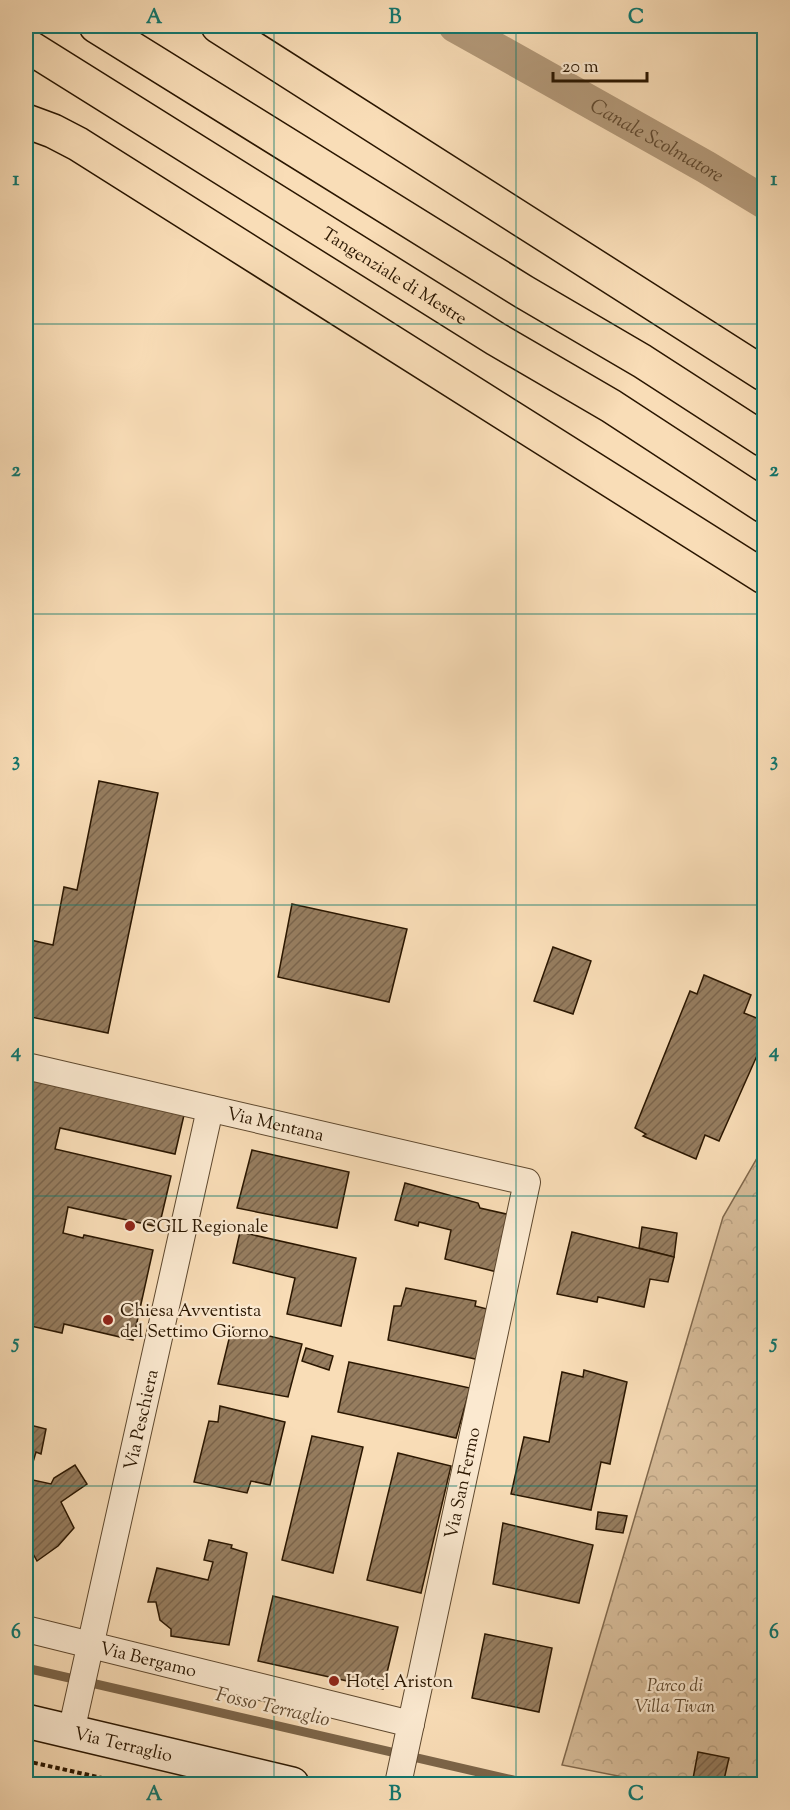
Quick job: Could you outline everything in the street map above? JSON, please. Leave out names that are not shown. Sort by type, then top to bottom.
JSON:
[{"type":"highway","points":[[96,26],[524,292],[642,361],[765,440]]},
{"type":"highway","points":[[218,26],[765,374]]},
{"type":"highway","name":"Tangenziale di Mestre","points":[[26,45],[496,339],[611,406],[765,506]]},
{"type":"highway","points":[[26,121],[78,144],[765,577]]},
{"type":"main road","name":"Via Terraglio","points":[[26,1721],[75,1718],[292,1785]]},
{"type":"street","name":"Via Mentana","points":[[26,1066],[527,1182]]},
{"type":"street","name":"Via Peschiera","points":[[75,1718],[210,1108]]},
{"type":"street","name":"Via San Fermo","points":[[399,1780],[527,1182]]},
{"type":"street","name":"Via Bergamo","points":[[26,1629],[89,1656],[409,1734]]},
{"type":"path","points":[[26,1761],[129,1785]]},
{"type":"green space","name":"Parco di Villa Tivan","points":[[764,1146],[764,1784],[659,1784],[562,1765],[723,1217]]},
{"type":"building","points":[[99,781],[158,793],[108,1033],[26,1016],[26,939],[53,945],[64,887],[77,890]]},
{"type":"building","points":[[292,904],[407,929],[389,1002],[278,977]]},
{"type":"building","points":[[553,947],[591,961],[573,1014],[534,1001]]},
{"type":"building","points":[[704,975],[751,995],[744,1013],[764,1021],[764,1040],[719,1141],[705,1135],[696,1159],[643,1136],[646,1134],[635,1128],[690,991],[697,994]]},
{"type":"building","points":[[26,1079],[184,1115],[175,1154],[60,1128],[55,1149],[171,1176],[159,1227],[68,1207],[63,1233],[83,1238],[84,1235],[153,1250],[133,1340],[64,1324],[62,1333],[26,1325],[26,1263],[33,1229],[26,1228]]},
{"type":"building","points":[[252,1150],[349,1172],[337,1228],[237,1208]]},
{"type":"building","points":[[405,1183],[478,1203],[480,1208],[515,1216],[501,1273],[445,1259],[451,1230],[419,1222],[418,1226],[395,1220]]},
{"type":"building","points":[[642,1227],[677,1233],[674,1257],[639,1248]]},
{"type":"building","points":[[240,1232],[356,1258],[341,1326],[287,1314],[295,1278],[233,1263]]},
{"type":"building","points":[[572,1232],[674,1257],[668,1282],[650,1279],[644,1307],[598,1297],[597,1302],[557,1294]]},
{"type":"building","points":[[406,1288],[476,1301],[475,1306],[491,1310],[480,1360],[388,1340],[394,1306],[401,1306]]},
{"type":"building","points":[[232,1327],[302,1344],[288,1397],[218,1384]]},
{"type":"building","points":[[306,1348],[333,1356],[329,1370],[302,1361]]},
{"type":"building","points":[[349,1362],[470,1388],[456,1438],[338,1412]]},
{"type":"building","points":[[584,1370],[627,1382],[610,1464],[601,1462],[591,1510],[511,1494],[524,1437],[549,1442],[562,1372],[583,1377]]},
{"type":"building","points":[[220,1406],[285,1422],[270,1485],[251,1481],[247,1493],[194,1482],[209,1421],[218,1422]]},
{"type":"building","points":[[26,1424],[46,1429],[41,1454],[36,1452],[28,1479],[51,1484],[54,1478],[75,1465],[87,1484],[61,1502],[74,1528],[58,1546],[37,1561],[26,1541]]},
{"type":"building","points":[[312,1436],[363,1447],[333,1573],[282,1560]]},
{"type":"building","points":[[398,1453],[451,1466],[421,1593],[367,1580]]},
{"type":"building","points":[[598,1512],[627,1516],[623,1533],[596,1529]]},
{"type":"building","points":[[503,1523],[593,1545],[579,1603],[493,1584]]},
{"type":"building","points":[[209,1540],[232,1545],[231,1548],[247,1553],[229,1645],[171,1636],[171,1629],[160,1620],[156,1602],[148,1602],[157,1568],[208,1580],[213,1562],[204,1560]]},
{"type":"building","points":[[273,1596],[398,1627],[383,1689],[258,1661]]},
{"type":"building","points":[[485,1634],[552,1648],[539,1712],[472,1698]]},
{"type":"building","points":[[698,1752],[729,1758],[723,1784],[692,1784]]},
{"type":"waterway","name":"Canale Scolmatore","points":[[455,26],[764,202]]},
{"type":"waterway","name":"Fosso Terraglio","points":[[26,1668],[513,1780]]},
{"type":"place","name":"CGIL Regionale","points":[[130,1226]]},
{"type":"place","name":"Chiesa Avventista del Settimo Giorno","points":[[108,1320]]},
{"type":"place","name":"Hotel Ariston","points":[[334,1681]]}]
